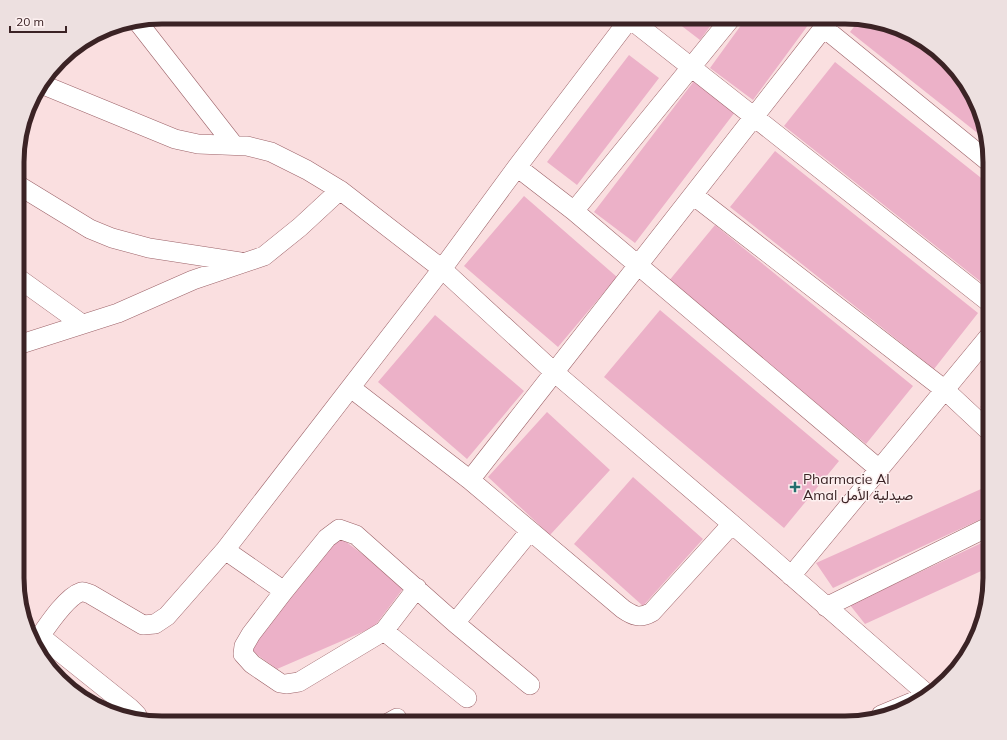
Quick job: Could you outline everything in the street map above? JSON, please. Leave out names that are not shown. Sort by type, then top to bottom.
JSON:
[{"type":"street","points":[[38,639],[66,603],[80,592],[84,592],[144,625],[155,624],[167,616],[225,550],[351,388],[626,24]]},
{"type":"street","points":[[638,24],[691,68],[983,297]]},
{"type":"street","points":[[574,211],[726,24]]},
{"type":"street","points":[[470,480],[827,24]]},
{"type":"street","points":[[829,24],[983,157]]},
{"type":"street","points":[[141,26],[232,144]]},
{"type":"street","points":[[47,86],[175,139],[198,144],[232,144],[271,152],[307,170],[340,190],[442,268],[554,372],[732,524],[924,691]]},
{"type":"street","points":[[517,167],[574,211],[879,469]]},
{"type":"street","points":[[24,189],[90,229],[112,238],[149,248],[242,263]]},
{"type":"street","points":[[24,342],[118,313],[193,280],[264,256],[300,227],[340,190]]},
{"type":"street","points":[[693,195],[945,390],[983,425]]},
{"type":"street","points":[[24,282],[82,324]]},
{"type":"street","points":[[791,576],[983,344]]},
{"type":"street","points":[[351,388],[470,480],[623,609],[633,615],[642,616],[652,612],[671,593],[732,524]]},
{"type":"street","points":[[417,588],[384,631],[299,682],[286,684],[280,683],[252,664],[246,658],[243,651],[251,634],[284,591],[327,538],[339,529],[356,535],[417,588],[455,623],[530,685]]},
{"type":"street","points":[[826,607],[983,529]]},
{"type":"street","points":[[455,623],[530,531]]},
{"type":"street","points":[[225,550],[284,591]]},
{"type":"street","points":[[384,631],[467,698]]},
{"type":"street","points":[[40,642],[135,713]]},
{"type":"building","points":[[679,24],[712,24],[700,40]]},
{"type":"building","points":[[742,24],[809,24],[753,100],[710,68]]},
{"type":"building","points":[[856,24],[880,29],[898,35],[914,43],[936,58],[949,71],[969,101],[976,118],[980,135],[850,32]]},
{"type":"building","points":[[629,55],[659,78],[577,185],[547,162]]},
{"type":"building","points":[[835,62],[983,179],[983,283],[784,126]]},
{"type":"building","points":[[694,81],[735,112],[635,243],[594,212]]},
{"type":"building","points":[[775,151],[978,313],[934,369],[730,207]]},
{"type":"building","points":[[524,196],[617,277],[558,347],[464,266]]},
{"type":"building","points":[[715,225],[913,386],[866,444],[668,282]]},
{"type":"building","points":[[660,310],[839,461],[784,528],[604,377]]},
{"type":"building","points":[[435,315],[524,391],[467,459],[378,382]]},
{"type":"building","points":[[547,412],[610,470],[550,535],[488,477]]},
{"type":"building","points":[[633,477],[703,539],[643,606],[574,544]]},
{"type":"building","points":[[983,488],[983,518],[833,588],[816,563]]},
{"type":"building","points":[[337,535],[405,586],[374,627],[277,669],[249,649]]},
{"type":"building","points":[[983,542],[983,570],[865,624],[850,605]]},
{"type":"place","name":"Pharmacie Al Amal صيدلية الأمل","points":[[795,487]]}]
